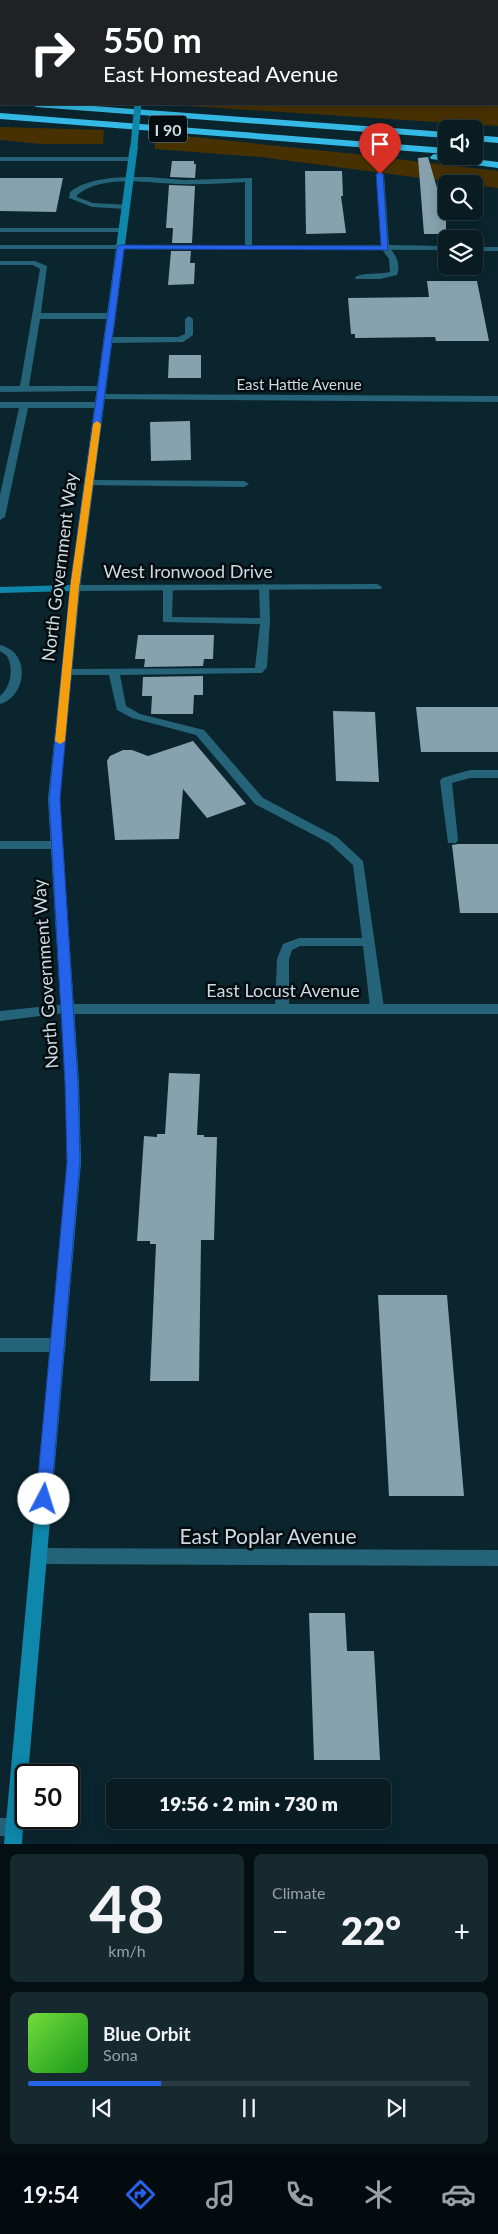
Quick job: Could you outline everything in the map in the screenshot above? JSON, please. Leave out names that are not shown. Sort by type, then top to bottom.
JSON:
[{"type":"highway","name":"I 90","points":[[54,105],[438,134]]},
{"type":"highway","points":[[62,105],[72,106]]},
{"type":"highway","name":"I 90","points":[[0,116],[438,150]]},
{"type":"highway","name":"I 90","points":[[343,127],[438,130]]},
{"type":"highway","points":[[483,130],[498,131]]},
{"type":"highway","points":[[483,139],[498,140]]},
{"type":"highway","points":[[336,142],[406,154],[498,165]]},
{"type":"highway","points":[[483,154],[498,155]]},
{"type":"main road","name":"North Government Way","points":[[9,1833],[38,1556],[74,1162],[68,1009],[54,799],[74,588],[130,179],[138,105]]},
{"type":"main road","name":"West Ironwood Drive","points":[[0,590],[74,588]]},
{"type":"street","points":[[0,159],[132,159]]},
{"type":"street","points":[[359,277],[380,277],[394,273],[395,269],[392,255],[385,248],[380,174]]},
{"type":"street","points":[[126,207],[84,203],[73,198],[73,194],[79,188],[90,185],[130,179],[157,179],[172,182],[249,180],[249,248]]},
{"type":"street","points":[[0,230],[123,230]]},
{"type":"street","points":[[0,247],[438,248]]},
{"type":"street","points":[[483,248],[498,249]]},
{"type":"street","points":[[0,263],[35,263],[44,268],[24,389]]},
{"type":"street","points":[[36,316],[111,316]]},
{"type":"street","points":[[108,340],[180,340],[189,335],[190,319]]},
{"type":"street","points":[[0,389],[24,389],[100,397]]},
{"type":"street","points":[[0,405],[24,405],[100,397]]},
{"type":"street","name":"East Hattie Avenue","points":[[100,397],[498,399]]},
{"type":"street","points":[[0,517],[24,405]]},
{"type":"street","points":[[0,460],[12,460]]},
{"type":"street","points":[[89,483],[244,484]]},
{"type":"street","name":"West Ironwood Drive","points":[[74,588],[377,586]]},
{"type":"street","points":[[67,672],[258,671],[262,667],[265,621],[264,587]]},
{"type":"street","points":[[168,588],[167,620],[265,621]]},
{"type":"street","points":[[0,648],[10,651],[16,659],[15,680],[9,694],[0,701]]},
{"type":"street","points":[[114,672],[121,708],[136,716],[200,732],[259,801],[333,840],[359,864],[377,1008]]},
{"type":"street","points":[[452,840],[446,781],[470,774],[498,774]]},
{"type":"street","points":[[0,845],[57,845]]},
{"type":"street","points":[[282,1008],[283,959],[287,947],[300,942],[369,942]]},
{"type":"street","name":"East Locust Avenue","points":[[0,1016],[68,1009],[498,1009]]},
{"type":"street","points":[[0,1345],[58,1345]]},
{"type":"street","name":"East Poplar Avenue","points":[[38,1556],[498,1558]]},
{"type":"shaded area","points":[[172,105],[476,105],[498,106],[498,126],[483,125],[483,120],[438,120],[438,122]]},
{"type":"shaded area","points":[[0,127],[104,130],[103,144],[42,144],[0,140]]},
{"type":"shaded area","points":[[155,133],[355,154],[498,171],[498,188],[483,186],[483,175],[438,175],[438,180],[260,157],[155,149]]},
{"type":"building","points":[[428,157],[438,191],[438,220],[446,220],[446,230],[438,230],[438,234],[424,234],[418,158]]},
{"type":"building","points":[[172,161],[194,161],[194,164],[196,164],[195,178],[170,177]]},
{"type":"building","points":[[305,171],[342,171],[343,196],[341,196],[346,233],[306,234]]},
{"type":"building","points":[[0,178],[63,178],[56,212],[0,211]]},
{"type":"building","points":[[169,185],[195,186],[192,243],[172,243],[173,228],[166,228]]},
{"type":"building","points":[[171,251],[191,251],[190,263],[195,263],[194,284],[168,285]]},
{"type":"building","points":[[427,281],[477,281],[489,341],[436,341],[435,337],[355,338],[355,334],[351,334],[348,298],[429,297]]},
{"type":"building","points":[[169,355],[201,355],[201,378],[168,378]]},
{"type":"building","points":[[190,421],[191,460],[151,461],[150,422]]},
{"type":"building","points":[[138,635],[214,635],[213,659],[204,659],[203,666],[144,667],[145,659],[135,659]]},
{"type":"building","points":[[203,676],[203,695],[194,695],[193,714],[151,714],[152,696],[142,696],[143,677]]},
{"type":"building","points":[[416,707],[498,707],[498,752],[421,752]]},
{"type":"building","points":[[333,711],[375,712],[379,782],[336,781]]},
{"type":"building","points":[[193,741],[246,804],[207,818],[183,789],[179,839],[115,840],[107,761],[110,756],[123,750],[132,750],[148,756]]},
{"type":"building","points":[[498,844],[498,913],[460,913],[452,845]]},
{"type":"building","points":[[169,1073],[200,1074],[197,1135],[217,1137],[214,1240],[201,1240],[199,1381],[150,1381],[156,1244],[150,1244],[150,1241],[137,1241],[144,1136],[157,1137],[157,1134],[165,1134]]},
{"type":"building","points":[[378,1295],[447,1295],[464,1496],[389,1496]]},
{"type":"building","points":[[309,1613],[345,1613],[347,1651],[374,1651],[380,1760],[314,1760]]},
{"type":"slow traffic","points":[[60,741],[74,588],[97,424]]},
{"type":"route","points":[[44,1499],[74,1162],[72,1083],[54,799],[74,588],[120,247],[385,248],[380,174]]}]
